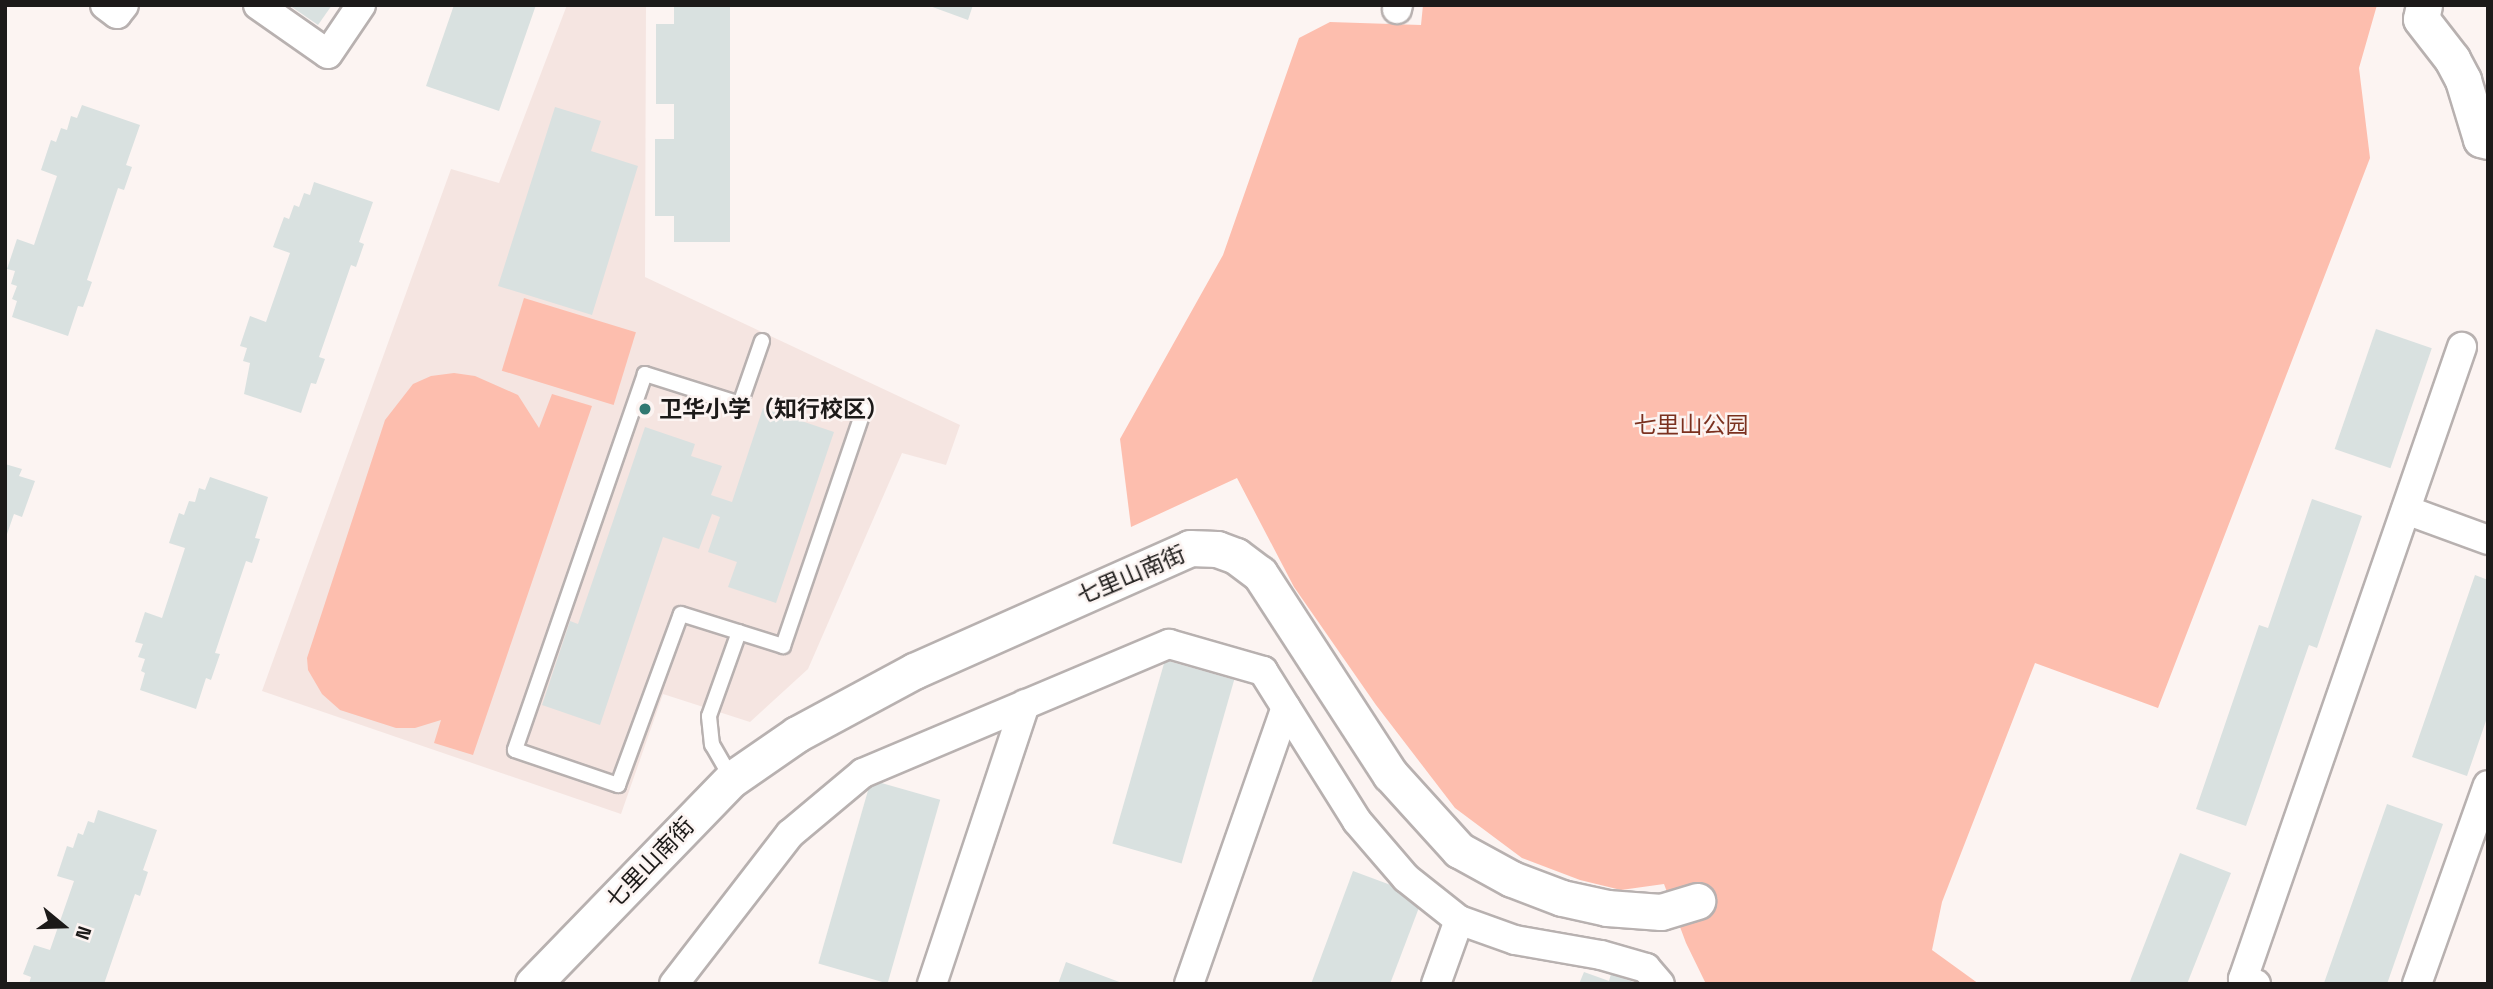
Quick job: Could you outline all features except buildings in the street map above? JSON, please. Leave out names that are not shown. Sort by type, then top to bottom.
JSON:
[{"type":"street","points":[[105,5],[117,14],[124,5]]},
{"type":"street","points":[[258,5],[328,54],[361,5]]},
{"type":"street","points":[[2424,5],[2421,19],[2452,60],[2486,133]]},
{"type":"street","points":[[2256,984],[2243,979],[2462,346]]},
{"type":"street","points":[[2406,510],[2488,540]]},
{"type":"street","name":"七里山南街","points":[[543,980],[732,779],[797,734],[915,671],[1190,548],[1217,549],[1237,556],[1261,574],[1390,774],[1459,850],[1512,880],[1562,898],[1607,908],[1661,912],[1697,901]]},
{"type":"street","points":[[674,984],[790,834],[863,773],[1169,644],[1263,671],[1357,821],[1406,878],[1459,920],[1515,940],[1601,955],[1646,968],[1660,984]]},
{"type":"street","points":[[932,984],[1025,704]]},
{"type":"street","points":[[1189,984],[1286,707]]},
{"type":"street","points":[[2417,984],[2488,785]]},
{"type":"street","points":[[1436,984],[1459,920]]},
{"type":"lane","points":[[762,341],[740,404],[645,374],[515,750],[618,785],[681,614],[783,646],[864,409]]},
{"type":"lane","points":[[732,779],[712,745],[709,716],[740,632]]},
{"type":"shaded area","name":"卫华小学（知行校区）","points":[[567,5],[646,5],[645,277],[960,425],[946,465],[902,453],[808,669],[750,722],[663,694],[621,814],[262,691],[451,169],[499,183]]},
{"type":"green space","name":"七里山公园","points":[[1423,5],[2377,5],[2359,68],[2370,158],[2158,708],[2035,663],[1942,902],[1932,950],[1979,984],[1706,984],[1686,943],[1664,884],[1621,890],[1580,880],[1522,858],[1455,808],[1376,705],[1294,587],[1237,478],[1131,527],[1120,439],[1223,255],[1299,38],[1330,22],[1421,25]]},
{"type":"green space","points":[[524,298],[636,332],[614,405],[502,371]]},
{"type":"green space","points":[[454,373],[475,376],[518,395],[539,428],[552,394],[592,406],[473,755],[434,743],[441,720],[415,728],[396,728],[340,710],[322,694],[308,670],[307,658],[385,420],[413,384],[431,376]]},
{"type":"place","name":"卫华小学（知行校区）","points":[[645,409]]}]
